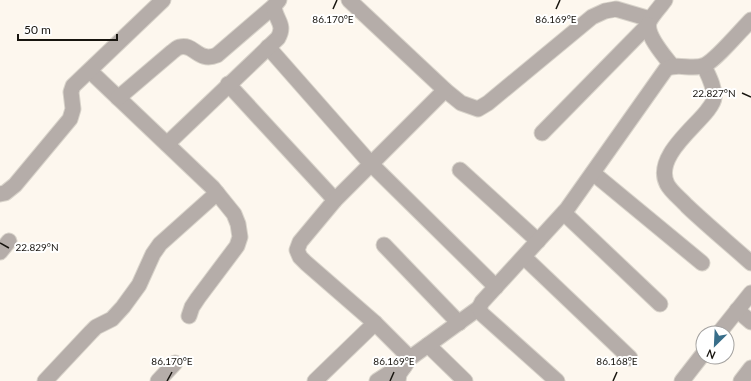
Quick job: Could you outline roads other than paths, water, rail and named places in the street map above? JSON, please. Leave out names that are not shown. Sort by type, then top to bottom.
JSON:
[{"type":"street","points":[[0,194],[15,185],[70,119],[74,110],[71,92],[73,86],[163,0]]},
{"type":"street","points":[[349,0],[445,90],[461,103],[478,109],[488,103],[592,17],[605,11],[616,9],[649,22]]},
{"type":"street","points":[[542,133],[649,22],[666,0]]},
{"type":"street","points":[[118,98],[172,52],[180,47],[188,47],[206,58],[211,58],[217,55],[276,3]]},
{"type":"street","points":[[167,144],[228,84],[278,38],[282,31],[281,24],[275,13],[276,3]]},
{"type":"street","points":[[377,381],[407,362],[479,308],[482,302],[564,213],[666,69],[672,66],[704,66],[714,58],[751,20]]},
{"type":"street","points":[[649,22],[649,33],[672,66]]},
{"type":"street","points":[[268,47],[371,164],[496,287]]},
{"type":"street","points":[[704,66],[713,89],[714,98],[704,114],[672,151],[666,163],[664,172],[666,182],[698,216],[751,262]]},
{"type":"street","points":[[90,71],[217,193],[234,214],[238,224],[240,236],[237,246],[198,298],[192,307],[189,316]]},
{"type":"street","points":[[228,84],[335,200]]},
{"type":"street","points":[[407,362],[375,323],[300,257],[297,250],[300,242],[335,200],[445,90]]},
{"type":"street","points":[[460,170],[538,241]]},
{"type":"street","points":[[593,173],[702,263]]},
{"type":"street","points":[[45,381],[90,332],[96,327],[112,319],[123,307],[139,284],[150,259],[160,244],[217,193]]},
{"type":"street","points":[[564,213],[660,304]]},
{"type":"street","points":[[384,246],[459,323]]},
{"type":"street","points":[[524,257],[630,358]]},
{"type":"street","points":[[725,325],[751,293]]},
{"type":"street","points":[[479,308],[482,314],[557,381]]},
{"type":"street","points":[[737,310],[751,322]]},
{"type":"street","points":[[315,381],[375,323]]},
{"type":"street","points":[[428,345],[465,381]]},
{"type":"street","points":[[398,381],[399,374],[407,362]]},
{"type":"street","points":[[158,381],[175,363]]},
{"type":"street","points":[[682,381],[695,364]]},
{"type":"street","points":[[741,381],[751,368]]}]
